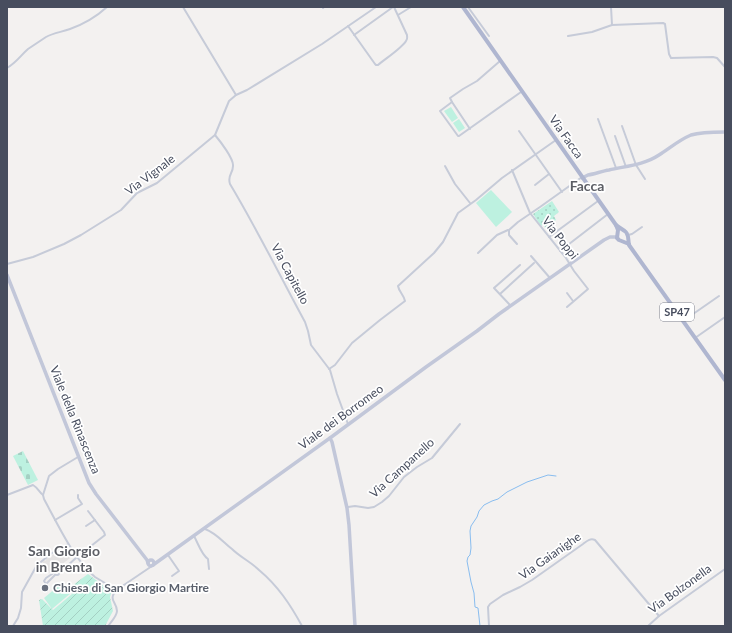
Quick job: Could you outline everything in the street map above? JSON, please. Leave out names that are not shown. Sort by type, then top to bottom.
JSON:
[{"type":"main road","name":"Via Facca","points":[[465,8],[583,179],[616,225],[622,230]]},
{"type":"main road","points":[[583,179],[591,175],[616,168],[636,165],[648,161],[683,138],[693,135],[725,132]]},
{"type":"main road","name":"Via Facca","points":[[616,225],[617,235]]},
{"type":"main road","points":[[511,306],[604,240],[617,235],[622,230],[626,232],[628,237],[623,241]]},
{"type":"main road","name":"SP47","points":[[617,235],[619,240],[629,245],[725,380]]},
{"type":"main road","name":"SP47","points":[[628,237],[629,245]]},
{"type":"main road","name":"Viale della Rinascenza","points":[[7,275],[89,483],[150,564]]},
{"type":"main road","name":"Viale dei Borromeo","points":[[150,564],[156,562],[194,536],[511,306]]},
{"type":"main road","points":[[330,438],[347,508],[355,626]]},
{"type":"street","points":[[7,68],[15,63],[34,45],[50,34],[69,30],[86,22],[96,17],[107,7]]},
{"type":"street","points":[[183,7],[236,95],[304,56],[376,7]]},
{"type":"street","points":[[348,26],[354,35],[376,65],[392,55],[407,40],[407,35],[394,7],[354,35]]},
{"type":"street","points":[[398,15],[411,7]]},
{"type":"street","points":[[611,7],[612,25]]},
{"type":"street","points":[[465,8],[489,36]]},
{"type":"street","points":[[568,36],[592,32],[612,25],[663,22],[665,24],[669,54],[671,58],[713,57],[717,58],[725,67]]},
{"type":"street","points":[[470,129],[450,98],[477,81],[500,60]]},
{"type":"street","points":[[452,102],[440,111],[458,136],[460,136],[522,91]]},
{"type":"street","name":"Via Vignale","points":[[7,264],[32,257],[81,235],[121,210],[137,193],[157,183],[215,135],[229,101],[236,95]]},
{"type":"street","points":[[598,119],[616,168]]},
{"type":"street","points":[[622,126],[636,165],[645,179]]},
{"type":"street","points":[[519,131],[562,192]]},
{"type":"street","name":"Via Capitello","points":[[215,135],[233,162],[234,167],[229,177],[230,184],[260,236],[305,322],[311,345],[329,369],[348,424]]},
{"type":"street","points":[[615,136],[626,167]]},
{"type":"street","points":[[329,369],[352,343],[405,301],[405,298],[398,286],[444,242],[458,213],[512,170],[556,140]]},
{"type":"street","points":[[445,166],[455,184],[470,203]]},
{"type":"street","name":"Via Poppi","points":[[512,170],[530,214],[588,289],[567,307]]},
{"type":"street","points":[[535,184],[550,174]]},
{"type":"street","points":[[478,253],[497,236],[509,230],[512,226],[583,179]]},
{"type":"street","points":[[549,237],[599,201]]},
{"type":"street","points":[[560,251],[608,214]]},
{"type":"street","points":[[628,237],[642,227]]},
{"type":"street","points":[[509,230],[509,236],[517,244]]},
{"type":"street","points":[[531,256],[550,278]]},
{"type":"street","points":[[500,294],[534,263]]},
{"type":"street","points":[[511,306],[494,288],[520,265]]},
{"type":"street","points":[[567,293],[574,302]]},
{"type":"street","points":[[683,321],[719,296]]},
{"type":"street","points":[[695,338],[725,317]]},
{"type":"street","name":"Via Campanello","points":[[347,508],[355,506],[368,508],[382,502],[389,496],[404,477],[432,458],[460,424]]},
{"type":"street","points":[[43,495],[49,476],[79,457]]},
{"type":"street","points":[[7,495],[33,486],[36,487],[43,495],[68,544],[77,557],[95,576],[117,589]]},
{"type":"street","points":[[55,520],[82,504],[78,498],[78,495]]},
{"type":"street","points":[[55,573],[46,584],[44,581],[46,578],[55,573],[58,576],[59,573],[77,557],[105,535],[88,511]]},
{"type":"street","points":[[86,526],[95,520]]},
{"type":"street","points":[[204,528],[216,534],[232,550],[250,562],[269,579],[293,608],[302,626]]},
{"type":"street","points":[[194,536],[202,552],[208,559],[209,569]]},
{"type":"street","name":"Via Gaianighe","points":[[489,626],[488,607],[490,604],[503,595],[526,584],[582,544],[592,539],[595,540],[659,616]]},
{"type":"street","points":[[13,626],[18,618],[21,608],[22,592],[37,565],[52,553],[68,544]]},
{"type":"street","points":[[168,554],[179,571],[172,576]]},
{"type":"street","points":[[108,626],[116,613],[112,597],[114,592],[125,585],[150,564]]},
{"type":"street","name":"Via Bolzonella","points":[[648,626],[659,616],[725,569]]},
{"type":"shaded area","points":[[65,546],[73,556],[50,573],[42,562],[45,560],[46,561],[46,559]]},
{"type":"green space","points":[[451,107],[458,118],[452,122],[444,111]]},
{"type":"green space","points":[[459,119],[465,128],[459,132],[453,123]]},
{"type":"green space","points":[[491,190],[512,212],[496,227],[476,203]]},
{"type":"green space","points":[[552,201],[559,212],[554,216],[556,220],[545,228],[544,224],[541,226],[533,214]]},
{"type":"green space","points":[[23,451],[38,480],[28,485],[13,456]]},
{"type":"green space","points":[[88,574],[112,590],[110,597],[113,611],[105,626],[43,626],[39,600],[42,599],[53,610],[72,594],[69,588]]},
{"type":"green space","points":[[62,583],[71,593],[52,609],[44,598]]},
{"type":"waterway","points":[[480,626],[478,608],[475,607],[474,593],[467,561],[471,548],[471,526],[484,505],[498,499],[507,492],[527,482],[548,475],[556,476]]},
{"type":"place","name":"Chiesa di San Giorgio Martire","points":[[45,588]]},
{"type":"district","name":"Facca","points":[[587,186]]},
{"type":"district","name":"San Giorgio in Brenta","points":[[64,560]]}]
